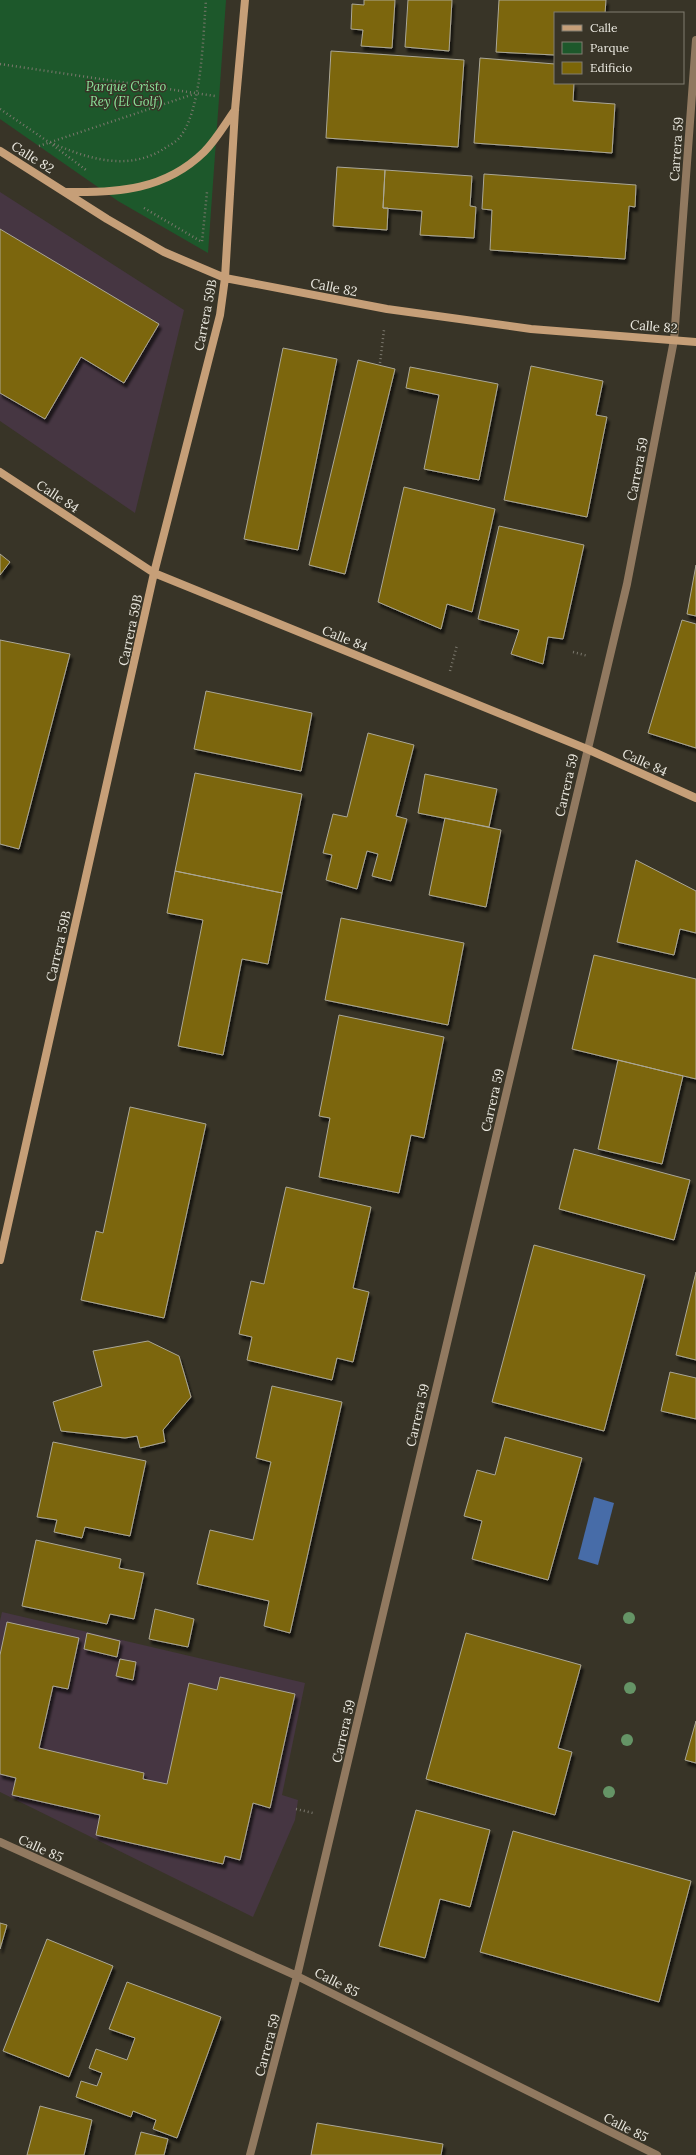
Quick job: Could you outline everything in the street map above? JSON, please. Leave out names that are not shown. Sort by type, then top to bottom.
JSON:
[{"type":"street","name":"Carrera 59B","points":[[0,1260],[154,573],[220,314],[225,278],[245,0]]},
{"type":"street","name":"Carrera 59","points":[[250,2155],[297,1976],[627,584],[674,340],[696,40]]},
{"type":"street","points":[[66,192],[108,193],[151,185],[178,172],[204,152],[236,110]]},
{"type":"street","name":"Calle 82","points":[[0,151],[107,219],[164,252],[225,278],[387,309],[531,329],[696,342]]},
{"type":"street","name":"Calle 84","points":[[0,472],[154,573],[587,749],[696,798]]},
{"type":"street","name":"Calle 85","points":[[0,1842],[297,1976],[656,2155]]},
{"type":"path","points":[[0,109],[50,142],[84,157],[112,161],[135,160],[159,152],[180,138],[190,117],[196,94],[206,0]]},
{"type":"path","points":[[0,64],[219,97]]},
{"type":"path","points":[[39,146],[196,94]]},
{"type":"path","points":[[140,206],[202,242],[207,191]]},
{"type":"path","points":[[380,363],[387,309]]},
{"type":"path","points":[[444,691],[457,645]]},
{"type":"shaded area","points":[[0,192],[184,310],[135,513],[0,421]]},
{"type":"shaded area","points":[[2,1612],[305,1683],[282,1795],[298,1800],[295,1820],[253,1917],[0,1792],[0,1621]]},
{"type":"green space","name":"Parque Cristo Rey (El Golf)","points":[[0,0],[226,0],[208,253],[118,201],[0,119]]},
{"type":"water","points":[[594,1497],[614,1503],[598,1565],[578,1559]]},
{"type":"building","points":[[364,0],[395,0],[392,48],[361,46],[363,30],[351,29],[352,4],[364,5]]},
{"type":"building","points":[[408,0],[452,0],[449,51],[405,47]]},
{"type":"building","points":[[499,0],[606,0],[605,12],[554,12],[554,55],[496,52]]},
{"type":"building","points":[[331,51],[464,60],[458,147],[326,138]]},
{"type":"building","points":[[480,58],[554,64],[554,84],[574,84],[573,101],[615,104],[612,153],[474,143]]},
{"type":"building","points":[[337,167],[385,170],[383,208],[388,208],[387,230],[333,226]]},
{"type":"building","points":[[385,170],[472,176],[470,206],[476,207],[474,238],[420,235],[422,211],[383,208]]},
{"type":"building","points":[[484,174],[636,185],[635,207],[629,206],[625,259],[490,250],[492,210],[482,209]]},
{"type":"building","points":[[0,229],[159,324],[124,383],[81,357],[45,419],[0,393]]},
{"type":"building","points":[[283,348],[337,359],[298,550],[244,539]]},
{"type":"building","points":[[358,360],[395,369],[345,574],[309,565]]},
{"type":"building","points":[[531,366],[603,381],[596,415],[607,417],[587,517],[504,500]]},
{"type":"building","points":[[410,367],[498,384],[479,480],[424,469],[439,395],[406,388]]},
{"type":"building","points":[[404,487],[495,509],[472,612],[447,604],[441,629],[378,602]]},
{"type":"building","points":[[499,526],[584,545],[563,639],[548,637],[543,664],[511,654],[519,630],[478,619]]},
{"type":"building","points":[[0,554],[10,562],[0,575]]},
{"type":"building","points":[[696,565],[696,616],[687,614]]},
{"type":"building","points":[[682,620],[696,624],[696,748],[648,733]]},
{"type":"building","points":[[0,640],[70,654],[19,849],[0,844]]},
{"type":"building","points":[[206,691],[312,713],[301,771],[194,749]]},
{"type":"building","points":[[368,733],[414,745],[396,816],[407,819],[391,881],[372,876],[378,854],[367,851],[357,889],[326,880],[332,855],[323,853],[333,814],[347,817]]},
{"type":"building","points":[[195,773],[302,794],[282,893],[175,871]]},
{"type":"building","points":[[425,774],[497,789],[489,827],[418,813]]},
{"type":"building","points":[[445,818],[501,830],[486,907],[429,895]]},
{"type":"building","points":[[636,860],[696,891],[696,933],[680,929],[674,955],[617,942]]},
{"type":"building","points":[[175,871],[282,893],[268,964],[242,959],[223,1055],[178,1046],[203,920],[167,913]]},
{"type":"building","points":[[341,918],[464,943],[448,1025],[325,1000]]},
{"type":"building","points":[[594,955],[696,979],[696,1079],[572,1049]]},
{"type":"building","points":[[339,1015],[444,1037],[424,1138],[411,1135],[399,1193],[319,1177],[330,1118],[319,1116]]},
{"type":"building","points":[[618,1060],[683,1076],[662,1164],[598,1149]]},
{"type":"building","points":[[130,1107],[206,1124],[164,1318],[81,1300],[96,1231],[103,1233]]},
{"type":"building","points":[[574,1149],[690,1180],[674,1240],[559,1209]]},
{"type":"building","points":[[286,1187],[371,1207],[353,1288],[369,1292],[353,1362],[337,1358],[332,1380],[247,1360],[252,1337],[239,1334],[251,1281],[264,1284]]},
{"type":"building","points":[[534,1245],[645,1275],[604,1431],[492,1402]]},
{"type":"building","points":[[696,1272],[696,1360],[676,1355]]},
{"type":"building","points":[[148,1341],[179,1356],[191,1397],[163,1430],[165,1442],[140,1448],[137,1436],[125,1438],[61,1431],[53,1402],[102,1386],[93,1351]]},
{"type":"building","points":[[670,1372],[696,1378],[696,1419],[661,1411]]},
{"type":"building","points":[[272,1386],[342,1402],[290,1633],[264,1626],[269,1601],[197,1584],[210,1530],[253,1540],[271,1462],[256,1458]]},
{"type":"building","points":[[505,1437],[582,1458],[548,1580],[472,1559],[482,1521],[464,1516],[477,1470],[495,1475]]},
{"type":"building","points":[[53,1442],[146,1461],[130,1536],[85,1527],[82,1538],[54,1532],[57,1520],[37,1517]]},
{"type":"building","points":[[36,1540],[121,1559],[119,1568],[144,1573],[134,1619],[110,1614],[107,1624],[22,1606]]},
{"type":"building","points":[[155,1609],[194,1619],[188,1647],[149,1639]]},
{"type":"building","points":[[7,1622],[79,1638],[68,1689],[53,1686],[39,1748],[144,1773],[143,1779],[167,1784],[189,1683],[217,1690],[220,1677],[295,1694],[270,1808],[253,1803],[240,1860],[225,1856],[223,1864],[96,1835],[100,1815],[12,1795],[16,1778],[0,1774],[0,1655]]},
{"type":"building","points":[[87,1633],[120,1641],[117,1657],[84,1649]]},
{"type":"building","points":[[466,1633],[581,1665],[558,1748],[572,1752],[555,1815],[426,1779]]},
{"type":"building","points":[[120,1659],[136,1662],[133,1680],[116,1676]]},
{"type":"building","points":[[696,1721],[696,1763],[685,1760]]},
{"type":"building","points":[[416,1810],[490,1830],[470,1907],[440,1899],[425,1958],[379,1946]]},
{"type":"building","points":[[513,1831],[691,1881],[659,2002],[480,1952]]},
{"type":"building","points":[[0,1923],[7,1925],[0,1949]]},
{"type":"building","points":[[47,1939],[113,1966],[69,2077],[3,2051]]},
{"type":"building","points":[[127,1982],[221,2017],[177,2138],[153,2129],[156,2120],[133,2111],[131,2117],[76,2097],[81,2081],[97,2086],[102,2073],[89,2068],[96,2049],[127,2060],[135,2038],[109,2029]]},
{"type":"building","points":[[40,2106],[92,2120],[84,2155],[27,2155]]},
{"type":"building","points":[[317,2123],[443,2144],[441,2155],[311,2155]]},
{"type":"building","points":[[141,2132],[168,2139],[164,2155],[135,2155]]}]
